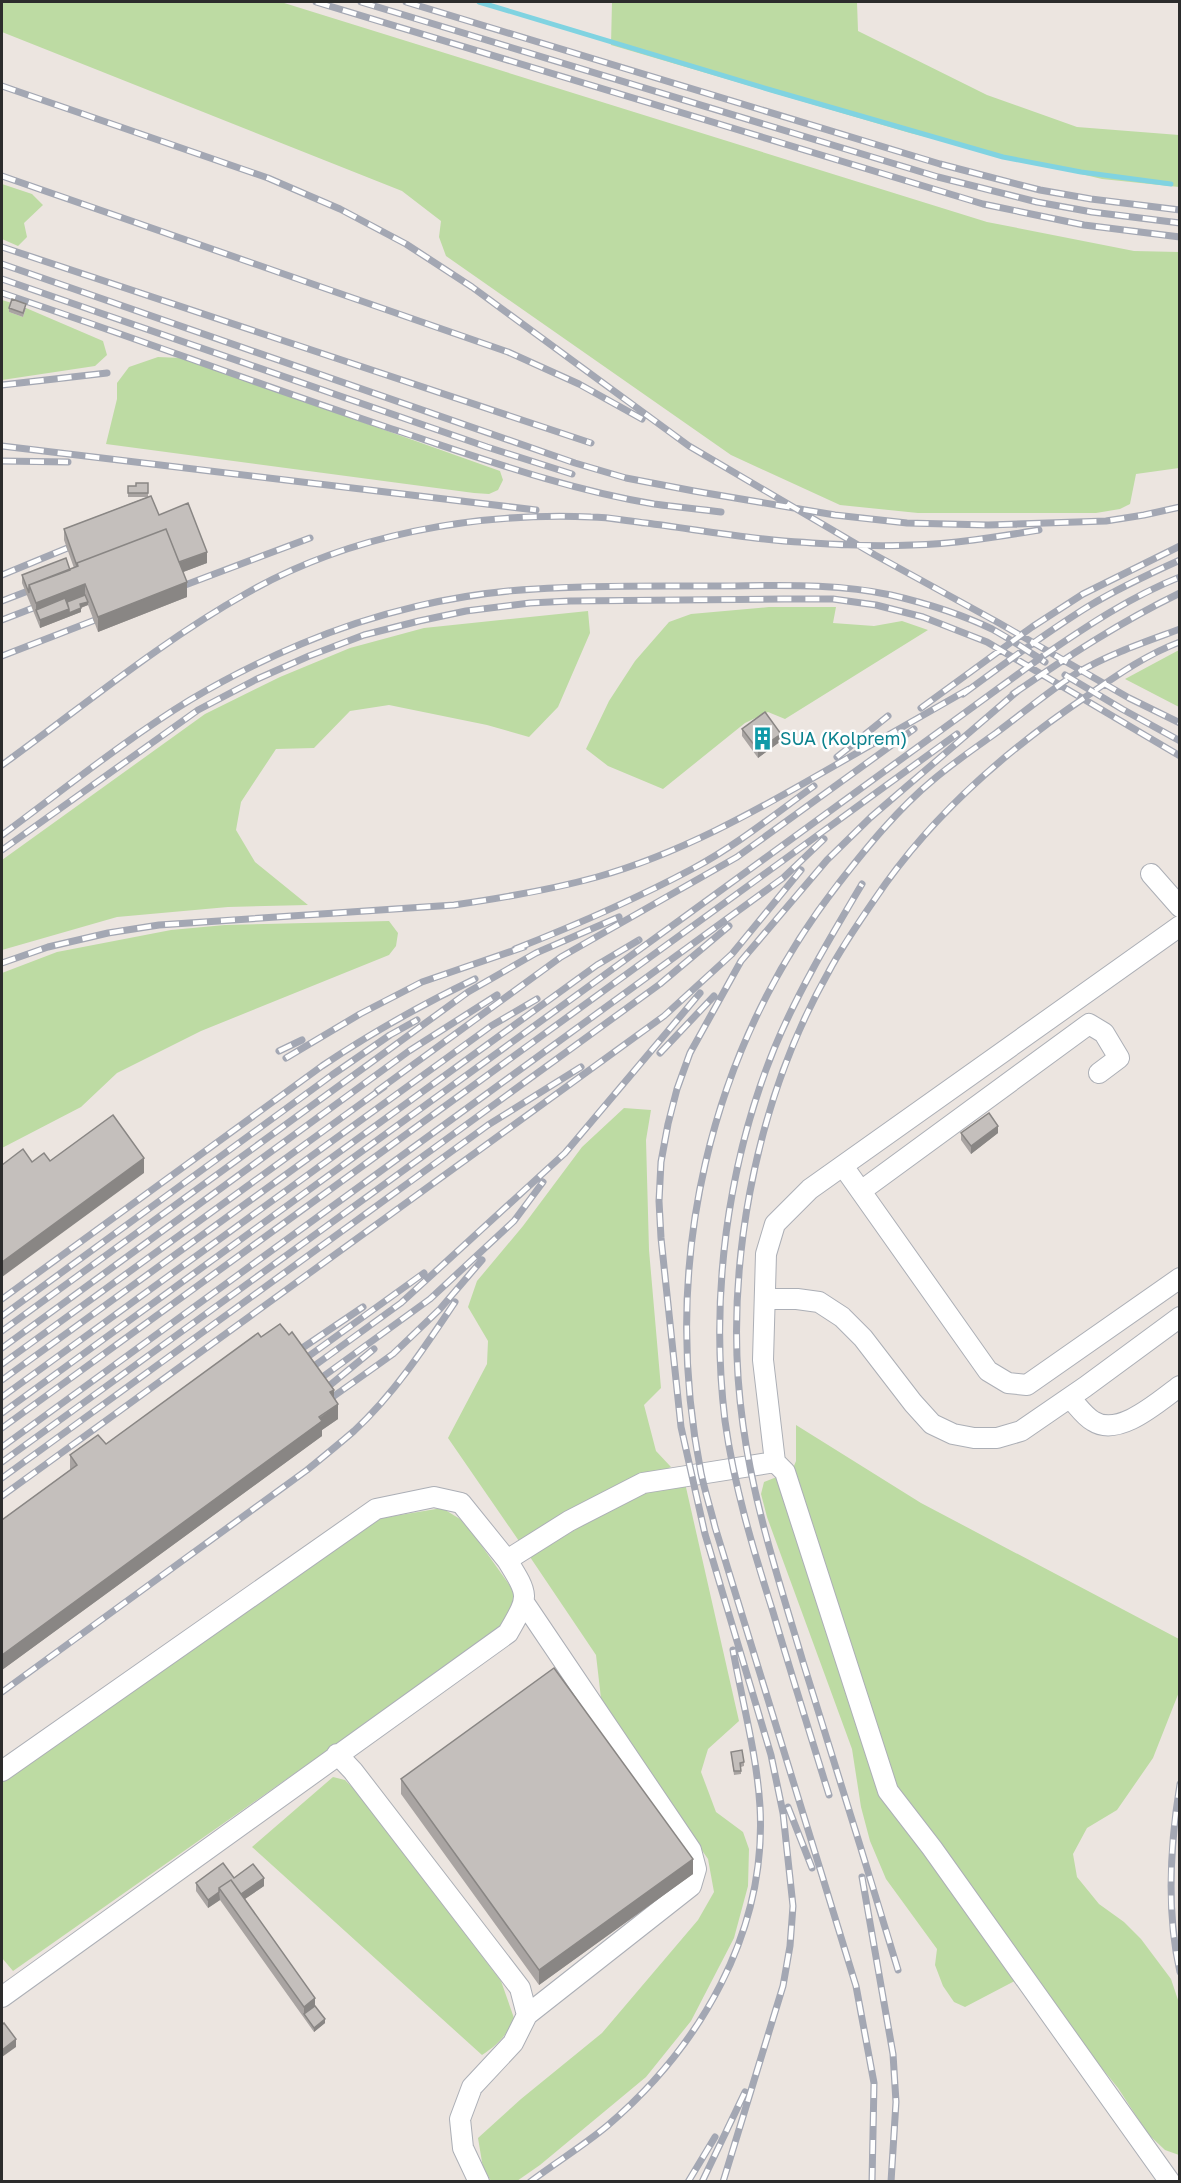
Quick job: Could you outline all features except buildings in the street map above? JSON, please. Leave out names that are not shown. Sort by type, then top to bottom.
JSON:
[{"type":"lane","points":[[1151,874],[1179,907]]},
{"type":"lane","points":[[1170,2181],[932,1848],[888,1791],[785,1472],[775,1462],[763,1360],[766,1254],[775,1224],[810,1189],[1179,926]]},
{"type":"lane","points":[[861,1191],[1089,1024],[1104,1033],[1119,1058],[1099,1073]]},
{"type":"lane","points":[[843,1166],[988,1371],[1008,1383],[1027,1385],[1179,1278]]},
{"type":"lane","points":[[765,1299],[819,1302],[842,1317],[863,1338],[932,1424],[953,1434],[974,1438],[997,1438],[1021,1431],[1070,1398],[1179,1317]]},
{"type":"lane","points":[[1070,1398],[1094,1422],[1114,1427],[1140,1414],[1179,1386]]},
{"type":"lane","points":[[507,1560],[569,1521],[643,1483],[775,1462]]},
{"type":"lane","points":[[2,1771],[376,1509],[434,1497],[461,1503],[507,1560],[523,1586],[525,1605],[692,1850],[696,1869],[692,1886],[527,2015],[513,2043],[472,2087],[460,2120],[463,2148],[480,2181]]},
{"type":"lane","points":[[4,1989],[508,1633],[525,1605]]},
{"type":"lane","points":[[338,1754],[520,1988],[527,2015]]},
{"type":"green space","points":[[2,2],[281,2],[987,222],[1134,251],[1179,252],[1179,468],[1136,474],[1130,504],[1120,509],[1096,513],[918,513],[840,505],[731,455],[446,256],[439,237],[441,221],[402,191],[2,32]]},
{"type":"green space","points":[[612,2],[857,2],[858,31],[987,95],[1077,127],[1179,135],[1179,187],[1102,179],[910,133],[611,45]]},
{"type":"green space","points":[[2,184],[32,194],[43,205],[24,223],[27,237],[18,246],[2,239]]},
{"type":"green space","points":[[2,300],[12,303],[9,312],[23,317],[26,308],[103,341],[107,355],[95,366],[2,380]]},
{"type":"green space","points":[[158,357],[182,358],[500,471],[503,480],[498,490],[489,494],[474,493],[106,444],[117,399],[117,383],[129,367]]},
{"type":"green space","points":[[769,607],[836,607],[833,623],[874,626],[902,621],[928,630],[785,719],[768,712],[745,723],[663,789],[608,766],[586,749],[609,701],[635,661],[669,622],[691,614]]},
{"type":"green space","points":[[588,611],[590,633],[558,707],[529,737],[487,725],[389,705],[350,711],[314,748],[276,749],[241,802],[236,830],[255,862],[308,905],[228,907],[117,917],[2,950],[2,860],[205,714],[280,677],[350,648],[424,628]]},
{"type":"green space","points":[[1179,650],[1179,707],[1125,679]]},
{"type":"green space","points":[[389,921],[398,933],[396,946],[389,955],[201,1031],[117,1073],[81,1107],[2,1148],[2,973],[57,952],[171,930],[225,925]]},
{"type":"green space","points":[[624,1108],[651,1110],[646,1140],[649,1250],[661,1388],[644,1405],[656,1451],[671,1467],[593,1498],[521,1544],[448,1438],[487,1364],[488,1341],[468,1307],[477,1281],[523,1226],[582,1147]]},
{"type":"green space","points":[[796,1425],[921,1503],[1179,1639],[1179,1692],[1153,1758],[1117,1810],[1087,1828],[1073,1854],[1077,1877],[1099,1904],[1124,1922],[1141,1939],[1171,1979],[1180,2006],[1179,2155],[1165,2150],[1148,2134],[1118,2088],[1026,1975],[965,2007],[954,2002],[943,1986],[935,1965],[937,1949],[886,1879],[870,1841],[861,1807],[852,1749],[767,1517],[761,1494],[764,1482],[792,1471],[796,1461]]},
{"type":"green space","points":[[685,1483],[739,1721],[708,1749],[701,1772],[716,1812],[743,1832],[749,1849],[748,1886],[734,1938],[691,2021],[646,2077],[540,2165],[517,2181],[491,2181],[483,2168],[478,2138],[521,2099],[602,2033],[698,1920],[714,1892],[708,1859],[602,1707],[596,1655],[530,1557],[644,1488]]},
{"type":"green space","points":[[442,1508],[460,1519],[474,1535],[513,1590],[514,1603],[499,1630],[13,1971],[2,1958],[2,1780],[376,1519]]},
{"type":"green space","points":[[333,1777],[345,1780],[355,1790],[501,1981],[514,2018],[501,2039],[482,2055],[252,1847]]},
{"type":"waterway","points":[[479,2],[1003,157],[1081,172],[1171,184]]},
{"type":"railway","points":[[316,2],[983,204],[1084,225],[1180,237]]},
{"type":"railway","points":[[361,2],[938,177],[1037,202],[1092,212],[1180,223]]},
{"type":"railway","points":[[406,2],[940,164],[1040,190],[1180,210]]},
{"type":"railway","points":[[2,86],[268,178],[340,209],[406,244],[472,287],[689,446],[875,555],[1129,698],[1180,723]]},
{"type":"railway","points":[[2,176],[508,352],[579,384],[642,419]]},
{"type":"railway","points":[[2,247],[591,443]]},
{"type":"railway","points":[[2,264],[575,463],[626,478],[835,515],[907,523],[988,525],[1106,521],[1180,507]]},
{"type":"railway","points":[[2,279],[487,447],[572,474]]},
{"type":"railway","points":[[2,293],[343,412],[522,471],[620,498],[721,512]]},
{"type":"railway","points":[[2,385],[107,373]]},
{"type":"railway","points":[[2,446],[536,510]]},
{"type":"railway","points":[[2,461],[68,462]]},
{"type":"railway","points":[[2,765],[183,632],[247,593],[327,556],[413,531],[503,519],[547,516],[598,517],[767,539],[880,546],[944,543],[1039,530]]},
{"type":"railway","points":[[172,590],[310,538]]},
{"type":"railway","points":[[2,575],[82,542]]},
{"type":"railway","points":[[921,708],[1032,627],[1083,594],[1180,546]]},
{"type":"railway","points":[[963,694],[1089,606],[1180,560]]},
{"type":"railway","points":[[2,1413],[1043,656],[1126,603],[1180,577]]},
{"type":"railway","points":[[2,835],[142,731],[190,700],[244,670],[301,644],[357,623],[416,606],[476,595],[506,591],[602,586],[779,585],[846,588],[891,595],[955,614],[992,629],[1045,662]]},
{"type":"railway","points":[[2,601],[41,586]]},
{"type":"railway","points":[[1013,694],[1094,641],[1180,593]]},
{"type":"railway","points":[[2,850],[198,710],[255,680],[364,635],[466,611],[530,603],[833,599],[876,605],[923,617],[987,642],[1180,756]]},
{"type":"railway","points":[[2,620],[46,603]]},
{"type":"railway","points":[[2,656],[108,615]]},
{"type":"railway","points":[[872,2182],[874,2083],[856,1986],[715,1527],[701,1473],[690,1395],[687,1316],[692,1239],[706,1163],[727,1088],[756,1017],[794,948],[839,883],[883,829],[907,803],[941,774],[1077,673],[1114,654],[1180,629]]},
{"type":"railway","points":[[898,1970],[777,1574],[748,1455],[738,1368],[737,1310],[741,1251],[750,1192],[763,1134],[802,1024],[841,950],[907,856],[953,804],[1031,736],[1120,673],[1180,642]]},
{"type":"railway","points":[[1065,675],[1180,741]]},
{"type":"railway","points":[[2,963],[48,947],[108,933],[159,925],[454,905],[562,886],[597,877],[627,868],[715,831],[969,689]]},
{"type":"railway","points":[[723,2182],[783,1986],[790,1946],[793,1906],[783,1813],[771,1755],[705,1534],[681,1427],[659,1201],[661,1162],[668,1124],[690,1053],[741,961],[827,860],[871,817],[1020,689]]},
{"type":"railway","points":[[837,757],[888,716]]},
{"type":"railway","points":[[377,1091],[561,957],[737,857],[914,729]]},
{"type":"railway","points":[[2,1428],[957,734]]},
{"type":"railway","points":[[515,949],[606,911],[694,868],[741,839],[814,786]]},
{"type":"railway","points":[[2,1447],[783,878],[824,839]]},
{"type":"railway","points":[[2,1496],[664,1016],[732,954],[801,870]]},
{"type":"railway","points":[[829,1795],[758,1565],[739,1493],[725,1421],[720,1327],[726,1232],[744,1139],[758,1093],[793,1006],[862,884]]},
{"type":"railway","points":[[2,1331],[468,992],[536,953],[619,917]]},
{"type":"railway","points":[[2,1462],[660,984],[729,926]]},
{"type":"railway","points":[[2,1397],[597,965],[639,940]]},
{"type":"railway","points":[[286,1058],[360,1014],[422,982],[524,947]]},
{"type":"railway","points":[[2,1299],[322,1066],[397,1020],[475,979]]},
{"type":"railway","points":[[303,1374],[401,1303],[565,1153],[700,993]]},
{"type":"railway","points":[[2,1348],[409,1051],[497,995]]},
{"type":"railway","points":[[660,1053],[714,996]]},
{"type":"railway","points":[[2,1380],[491,1026],[537,999]]},
{"type":"railway","points":[[2,1316],[332,1075],[390,1035],[417,1020]]},
{"type":"railway","points":[[279,1051],[302,1040]]},
{"type":"railway","points":[[2,1478],[488,1125],[581,1067]]},
{"type":"railway","points":[[2,1364],[384,1087]]},
{"type":"railway","points":[[310,1386],[430,1299],[514,1221],[543,1182]]},
{"type":"railway","points":[[320,1406],[393,1354],[440,1309],[482,1260]]},
{"type":"railway","points":[[295,1366],[424,1273]]},
{"type":"railway","points":[[2,1692],[307,1470],[354,1431],[396,1386],[455,1302]]},
{"type":"railway","points":[[289,1357],[363,1307]]},
{"type":"railway","points":[[318,1395],[374,1349]]},
{"type":"railway","points":[[530,2182],[588,2141],[641,2095],[698,2023],[721,1984],[739,1942],[752,1898],[759,1853],[760,1807],[753,1748],[733,1650]]},
{"type":"railway","points":[[1180,1784],[1171,1878],[1173,1926],[1180,1972]]},
{"type":"railway","points":[[788,1807],[812,1868]]},
{"type":"railway","points":[[862,1877],[893,2054],[896,2102],[891,2182]]},
{"type":"railway","points":[[702,2182],[745,2092]]},
{"type":"railway","points":[[688,2182],[715,2137]]},
{"type":"place","name":"SUA (Kolprem)","points":[[762,739]]}]
